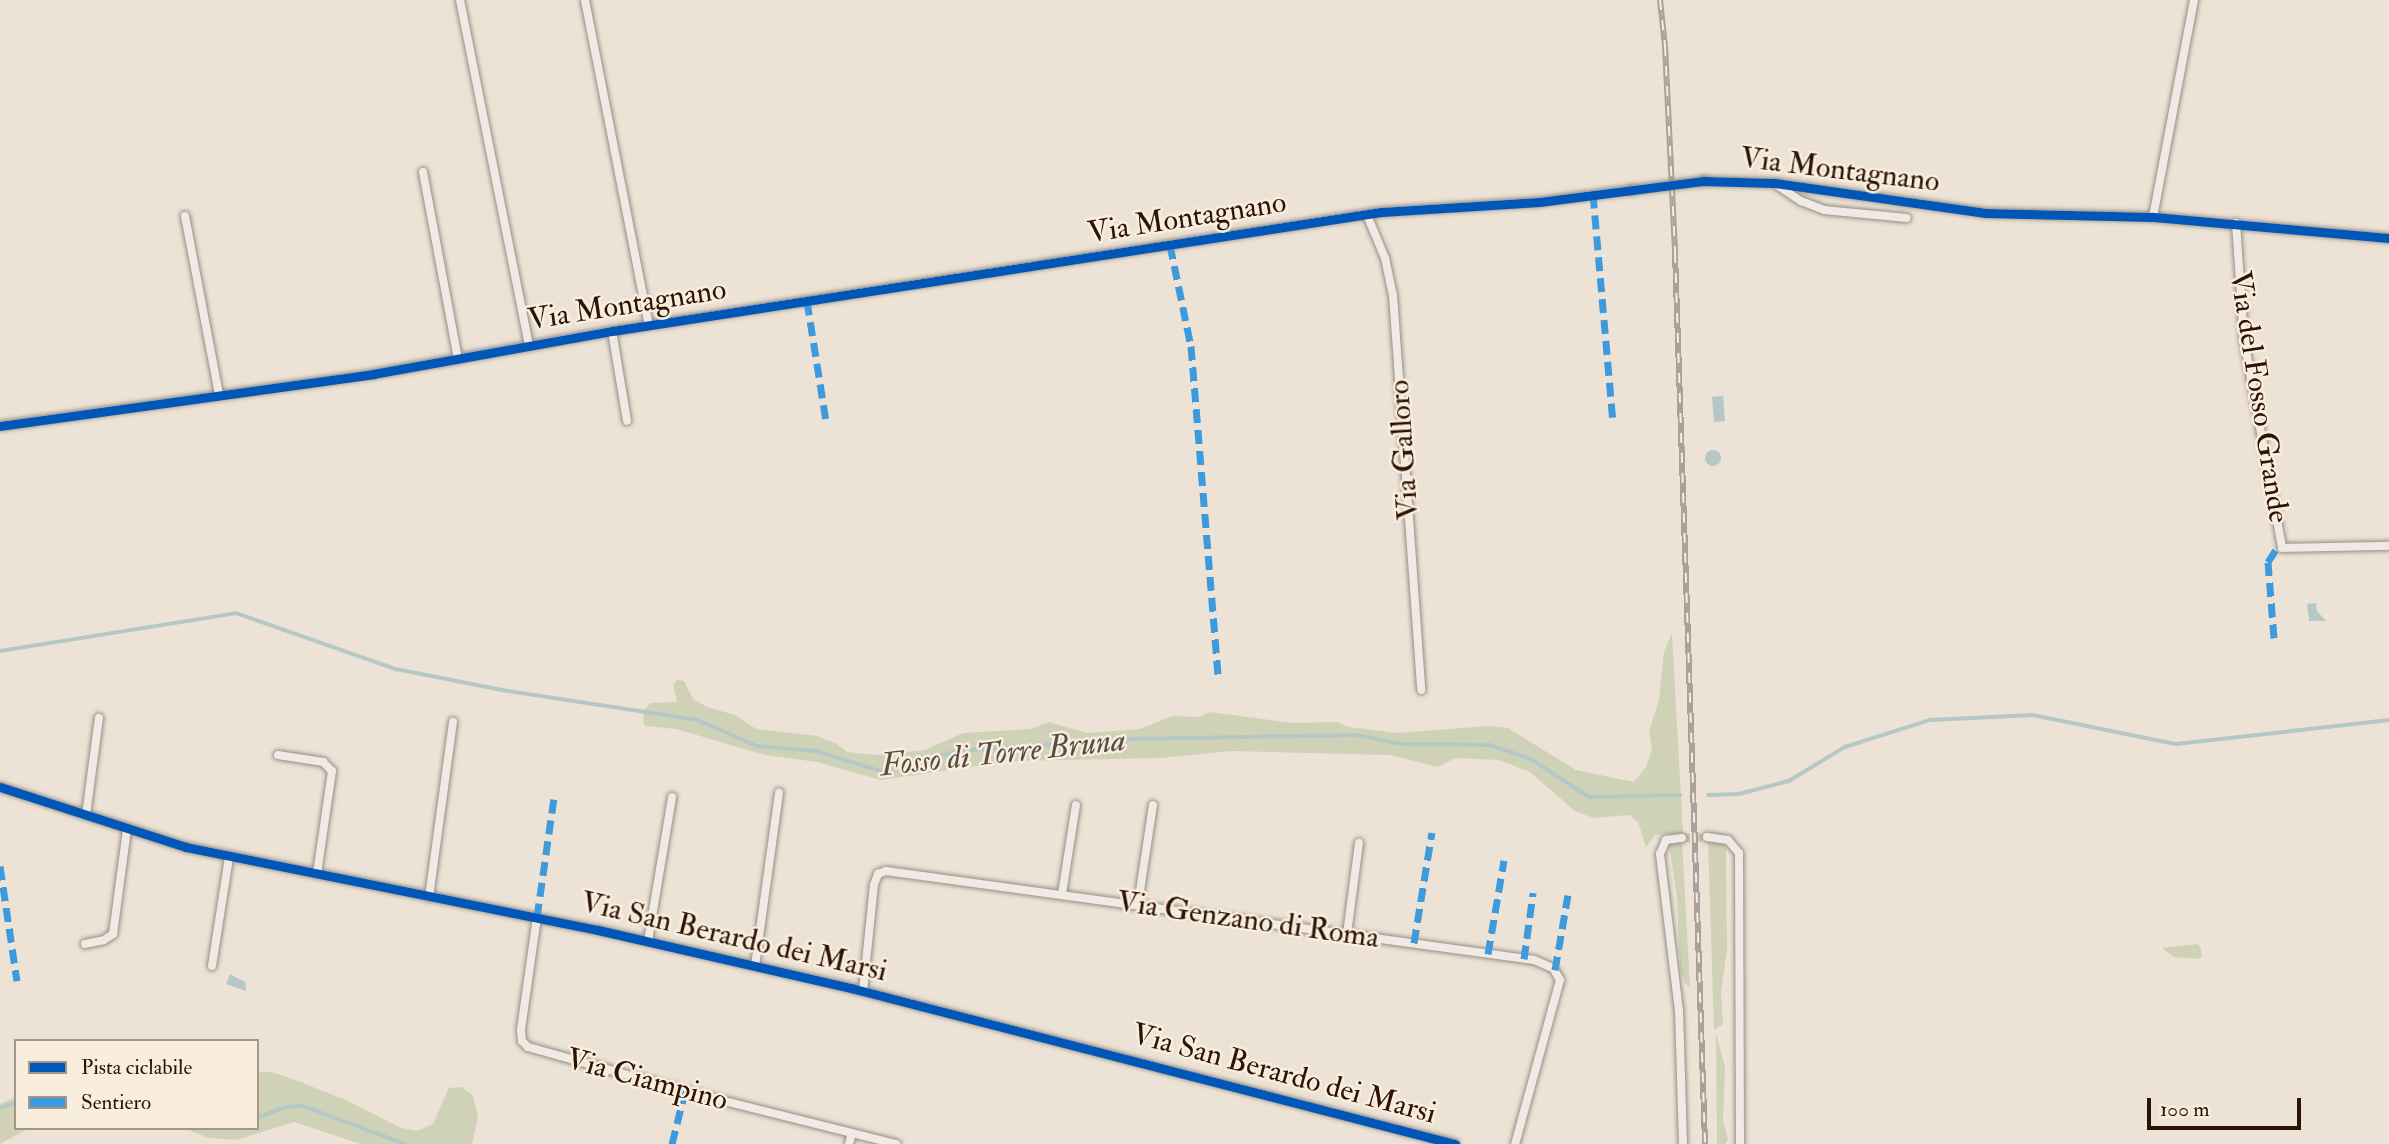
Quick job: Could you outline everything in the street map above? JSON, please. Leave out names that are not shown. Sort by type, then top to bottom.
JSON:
[{"type":"street","points":[[460,0],[529,346]]},
{"type":"street","points":[[584,0],[649,326]]},
{"type":"street","points":[[2153,217],[2194,0]]},
{"type":"street","points":[[422,172],[458,359]]},
{"type":"street","name":"Via Montagnano","points":[[0,426],[458,359],[612,331],[1367,215],[1539,202],[1704,181],[1775,183],[1986,213],[2153,217],[2389,238]]},
{"type":"street","points":[[1775,183],[1801,201],[1824,210],[1907,218]]},
{"type":"street","name":"Via Galloro","points":[[1367,215],[1385,258],[1392,290],[1421,690]]},
{"type":"street","points":[[185,216],[219,395]]},
{"type":"street","name":"Via del Fosso Grande","points":[[2236,223],[2244,340],[2279,549],[2389,545]]},
{"type":"street","points":[[612,331],[627,421]]},
{"type":"street","points":[[86,816],[99,718]]},
{"type":"street","points":[[429,897],[453,722]]},
{"type":"street","points":[[278,755],[323,762],[332,771],[317,874]]},
{"type":"street","name":"Via San Berardo dei Marsi","points":[[0,787],[127,829],[229,857],[537,917],[863,991],[1455,1144]]},
{"type":"street","points":[[755,966],[779,793]]},
{"type":"street","points":[[648,941],[672,797]]},
{"type":"street","points":[[1062,894],[1076,805]]},
{"type":"street","points":[[1138,904],[1153,805]]},
{"type":"street","points":[[85,944],[108,939],[113,934],[127,829]]},
{"type":"street","points":[[1707,837],[1728,839],[1739,853],[1740,1144]]},
{"type":"street","points":[[1682,838],[1664,842],[1660,854],[1679,1010],[1683,1144]]},
{"type":"street","points":[[1347,933],[1359,842]]},
{"type":"street","points":[[212,966],[229,857]]},
{"type":"street","name":"Via Genzano di Roma","points":[[863,991],[873,890],[876,877],[881,872],[1138,904],[1534,960],[1548,964],[1557,972],[1559,984],[1515,1144]]},
{"type":"street","name":"Via Ciampino","points":[[537,917],[521,1030],[522,1041],[528,1047],[896,1144]]},
{"type":"street","points":[[849,1144],[852,1133]]},
{"type":"green space","points":[[1672,633],[1683,833],[1655,835],[1646,847],[1638,822],[1629,815],[1593,818],[1575,811],[1530,772],[1499,760],[1456,758],[1438,767],[1390,755],[1231,751],[1162,758],[1012,761],[881,780],[817,762],[765,755],[676,729],[645,726],[643,721],[644,710],[650,703],[677,702],[673,684],[677,680],[684,681],[693,699],[707,707],[735,715],[756,729],[817,736],[837,744],[847,752],[876,755],[925,750],[963,733],[1030,729],[1049,722],[1087,733],[1140,729],[1172,716],[1199,717],[1210,712],[1292,723],[1337,722],[1348,727],[1397,733],[1488,726],[1508,728],[1576,770],[1634,782],[1646,767],[1652,750],[1649,731],[1659,700],[1664,652]]},
{"type":"green space","points":[[1708,841],[1722,841],[1726,849],[1727,950],[1721,991],[1723,1024],[1714,1030]]},
{"type":"green space","points":[[1669,842],[1682,842],[1690,987],[1685,983],[1680,969],[1677,898]]},
{"type":"green space","points":[[2197,944],[2202,957],[2199,959],[2174,957],[2162,948]]},
{"type":"green space","points":[[1716,1033],[1725,1067],[1723,1121],[1728,1139],[1725,1144],[1717,1144]]},
{"type":"green space","points":[[259,1072],[272,1072],[293,1079],[348,1101],[401,1128],[417,1131],[433,1124],[449,1088],[461,1087],[473,1095],[478,1117],[472,1144],[360,1144],[294,1122],[236,1140],[208,1138],[189,1130],[259,1130]]},
{"type":"green space","points":[[14,1098],[14,1130],[25,1130],[0,1144],[0,1104]]},
{"type":"shaded area","points":[[1723,396],[1725,421],[1714,422],[1712,397]]},
{"type":"shaded area","points":[[1710,450],[1716,450],[1721,458],[1719,464],[1710,466],[1705,461],[1705,455]]},
{"type":"shaded area","points":[[2316,603],[2317,611],[2326,621],[2309,621],[2307,604]]},
{"type":"shaded area","points":[[230,974],[245,982],[246,991],[226,984]]},
{"type":"waterway","name":"Fosso di Torre Bruna","points":[[0,651],[236,613],[396,669],[502,690],[698,720],[757,746],[816,751],[881,771],[959,751],[1127,739],[1356,735],[1402,744],[1490,745],[1531,759],[1589,797],[1680,795]]},
{"type":"waterway","name":"Fosso di Torre Bruna","points":[[1708,795],[1739,794],[1789,781],[1845,747],[1930,720],[2033,715],[2176,744],[2389,720]]},
{"type":"waterway","points":[[0,1108],[14,1104]]},
{"type":"waterway","points":[[259,1117],[285,1107],[303,1106],[405,1144]]},
{"type":"tunnel","points":[[1682,838],[1707,837]]},
{"type":"railway","points":[[1660,0],[1665,46],[1675,253],[1705,1144]]},
{"type":"marked path","points":[[1593,194],[1613,421]]},
{"type":"marked path","points":[[1170,245],[1191,346],[1218,677]]},
{"type":"marked path","points":[[807,301],[826,421]]},
{"type":"marked path","points":[[2274,638],[2268,562],[2276,549]]},
{"type":"marked path","points":[[537,917],[554,798]]},
{"type":"marked path","points":[[1414,943],[1432,832]]},
{"type":"marked path","points":[[1488,954],[1504,860]]},
{"type":"marked path","points":[[0,866],[17,981]]},
{"type":"marked path","points":[[1524,959],[1533,893]]},
{"type":"marked path","points":[[1555,970],[1568,895]]},
{"type":"marked path","points":[[672,1144],[685,1091]]},
{"type":"cycle path","points":[[0,426],[373,374],[612,331],[1381,212],[1539,202],[1704,181],[1775,183],[1986,213],[2153,217],[2389,238]]},
{"type":"cycle path","points":[[0,787],[186,847],[598,930],[851,988],[1455,1144]]}]
